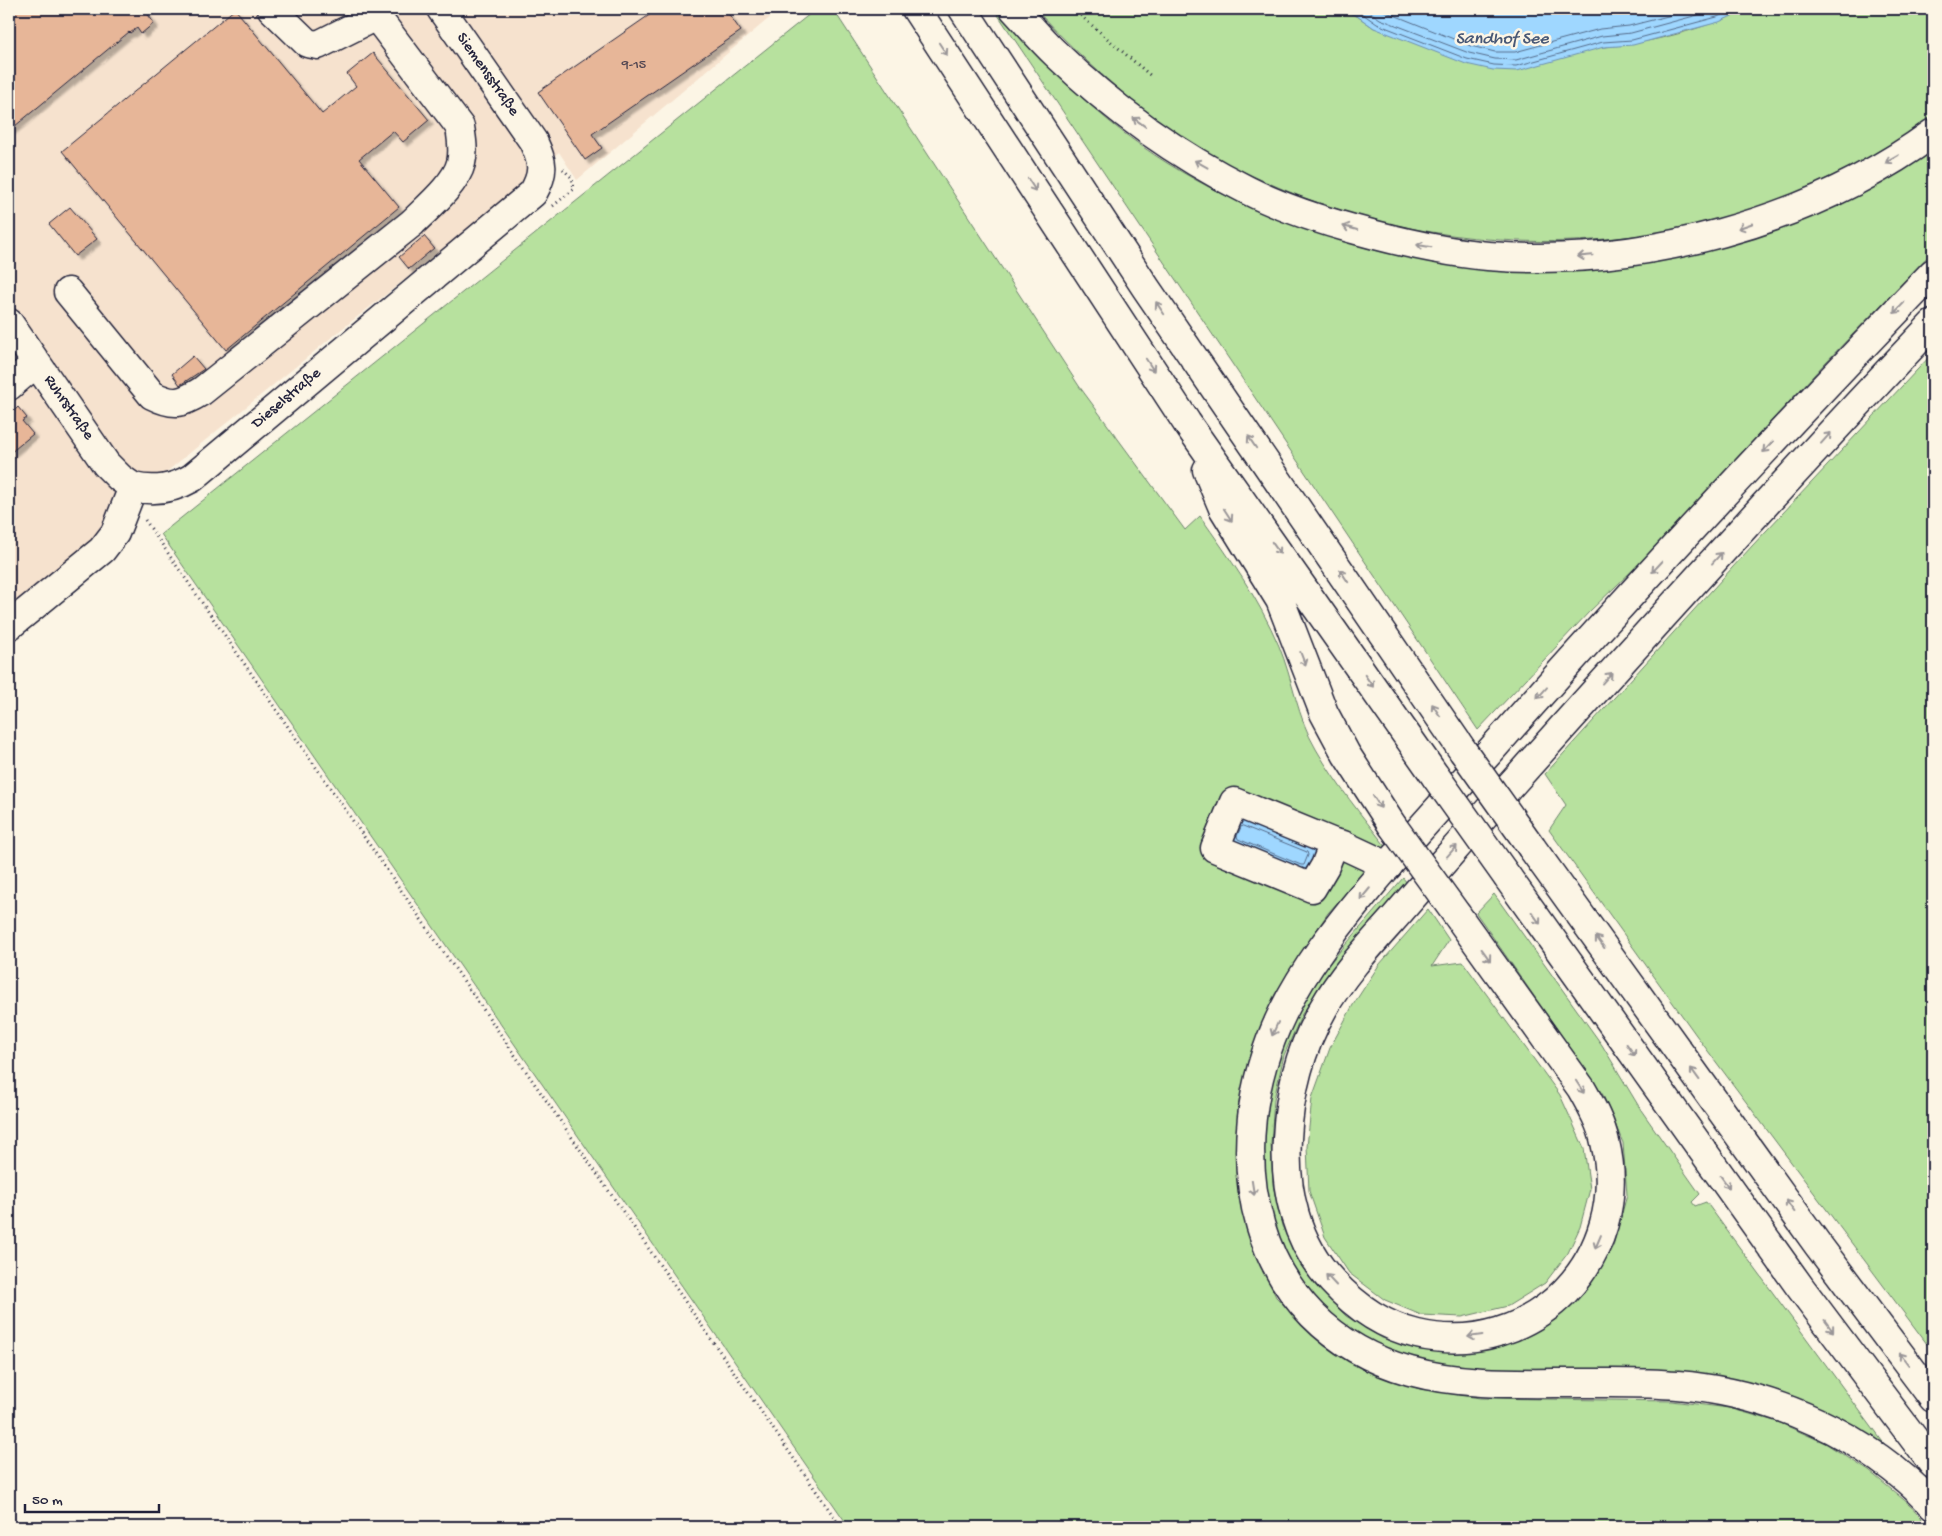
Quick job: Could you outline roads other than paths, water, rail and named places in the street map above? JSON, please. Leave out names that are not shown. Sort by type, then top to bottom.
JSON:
[{"type":"main road","points":[[68,292],[152,395],[168,403],[187,400],[210,384],[412,223],[456,174],[461,162],[462,141],[460,127],[378,12],[318,46],[307,43],[272,9]]},
{"type":"main road","points":[[916,9],[1187,423],[1800,1287],[1933,1464]]},
{"type":"main road","points":[[963,9],[1146,288],[1463,750],[1818,1245],[1933,1398]]},
{"type":"main road","points":[[1014,9],[1056,54],[1113,104],[1178,151],[1248,191],[1322,220],[1397,242],[1487,256],[1563,258],[1640,250],[1718,235],[1796,208],[1858,179],[1918,144],[1933,133]]},
{"type":"main road","name":"Siemensstraße","points":[[444,10],[533,141]]},
{"type":"main road","name":"Dieselstraße","points":[[133,487],[147,490],[162,490],[178,486],[192,478],[523,202],[540,182],[542,170],[540,156],[533,141]]},
{"type":"main road","points":[[1933,273],[1825,386],[1574,657],[1388,866],[1320,949],[1302,978],[1272,1035],[1256,1094],[1250,1148],[1251,1178],[1262,1234],[1275,1263],[1290,1288],[1310,1312],[1330,1331],[1353,1347],[1382,1361],[1440,1378],[1475,1382],[1679,1385],[1722,1391],[1762,1400],[1798,1412],[1862,1446],[1892,1468],[1933,1505]]},
{"type":"main road","name":"Ruhrstraße","points":[[9,323],[106,464],[120,478],[133,487]]},
{"type":"main road","points":[[1187,423],[1223,508],[1280,600],[1321,704],[1346,754],[1392,825],[1457,916],[1581,1088],[1596,1116],[1605,1140],[1609,1161],[1610,1184],[1608,1210],[1602,1234],[1592,1256],[1576,1280],[1558,1299],[1537,1314],[1489,1334],[1464,1338],[1439,1338],[1414,1334],[1387,1324],[1364,1311],[1342,1293],[1322,1271],[1306,1246],[1293,1210],[1287,1169],[1286,1142],[1292,1091],[1300,1062],[1317,1020],[1343,978],[1364,952],[1601,684],[1842,420],[1933,324]]},
{"type":"main road","points":[[9,386],[36,363]]},
{"type":"main road","points":[[9,626],[102,550],[115,533],[133,487]]},
{"type":"main road","points":[[1334,844],[1343,845],[1388,866]]},
{"type":"water","name":"Sandhof See","points":[[1339,9],[1747,9],[1719,22],[1633,45],[1604,47],[1517,71],[1493,70],[1466,64],[1374,28],[1357,16]]},
{"type":"water","points":[[1235,810],[1323,847],[1309,881],[1221,844]]}]
